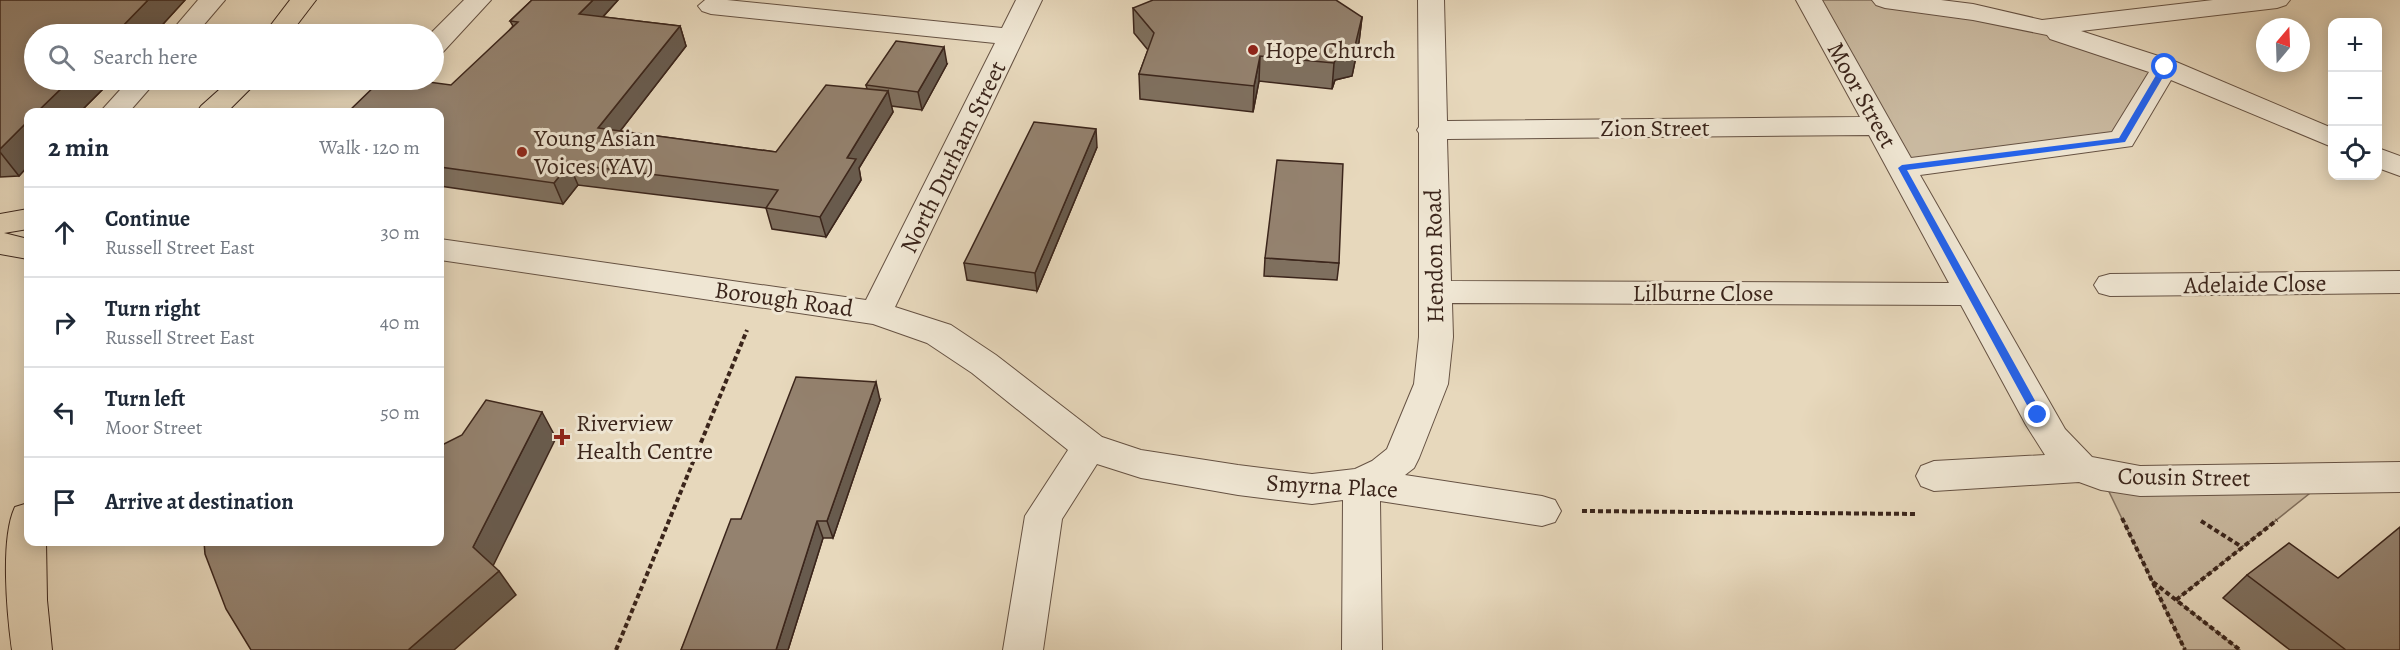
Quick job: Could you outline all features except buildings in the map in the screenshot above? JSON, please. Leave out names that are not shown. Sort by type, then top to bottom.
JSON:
[{"type":"main road","points":[[285,24],[303,0]]},
{"type":"main road","points":[[215,108],[235,90]]},
{"type":"main road","points":[[237,108],[242,90]]},
{"type":"main road","points":[[26,546],[26,613],[32,650]]},
{"type":"street","points":[[191,24],[212,0]]},
{"type":"street","points":[[444,36],[478,0]]},
{"type":"street","name":"North Durham Street","points":[[876,313],[1029,0]]},
{"type":"street","name":"Hendon Road","points":[[1361,483],[1385,471],[1401,458],[1431,384],[1436,337],[1431,130],[1431,0]]},
{"type":"street","name":"Moor Street","points":[[1809,0],[2052,439],[2090,471]]},
{"type":"street","points":[[2021,0],[2042,28]]},
{"type":"street","points":[[2042,28],[2277,0]]},
{"type":"street","points":[[1899,1],[1973,12],[2107,46],[2165,67],[2328,136]]},
{"type":"street","points":[[711,6],[1012,37]]},
{"type":"street","points":[[1902,168],[2122,140],[2165,67]]},
{"type":"street","points":[[118,108],[134,90]]},
{"type":"street","name":"Zion Street","points":[[1431,130],[1879,126]]},
{"type":"street","points":[[2382,159],[2400,167]]},
{"type":"street","name":"Borough Road","points":[[444,251],[876,313],[939,334],[984,364],[1089,447]]},
{"type":"street","name":"Adelaide Close","points":[[2110,285],[2400,282]]},
{"type":"street","name":"Lilburne Close","points":[[1435,292],[1971,294]]},
{"type":"street","points":[[1023,650],[1044,516],[1089,447]]},
{"type":"street","name":"Smyrna Place","points":[[1089,447],[1141,464],[1238,480],[1312,489],[1361,483],[1542,511]]},
{"type":"street","name":"Cousin Street","points":[[1934,476],[2090,471],[2140,481],[2400,477]]},
{"type":"street","points":[[1361,483],[1362,650]]},
{"type":"path","points":[[616,650],[761,296]]},
{"type":"path","points":[[2090,471],[2152,582],[2185,650]]},
{"type":"path","points":[[2176,600],[2329,478]]},
{"type":"path","points":[[1542,511],[1918,514]]},
{"type":"path","points":[[2152,582],[2240,650]]},
{"type":"shaded area","points":[[1809,0],[1885,0],[1973,12],[2165,67],[2122,140],[1902,168]]},
{"type":"shaded area","points":[[2101,475],[2329,478],[2176,600],[2240,650],[2185,650]]},
{"type":"place","name":"Hope Church","points":[[1253,50]]},
{"type":"place","name":"Young Asian Voices (YAV)","points":[[522,152]]},
{"type":"place","name":"Riverview Health Centre","points":[[562,437]]},
{"type":"route","points":[[2038,415],[1902,168],[2122,140],[2165,67]]}]
